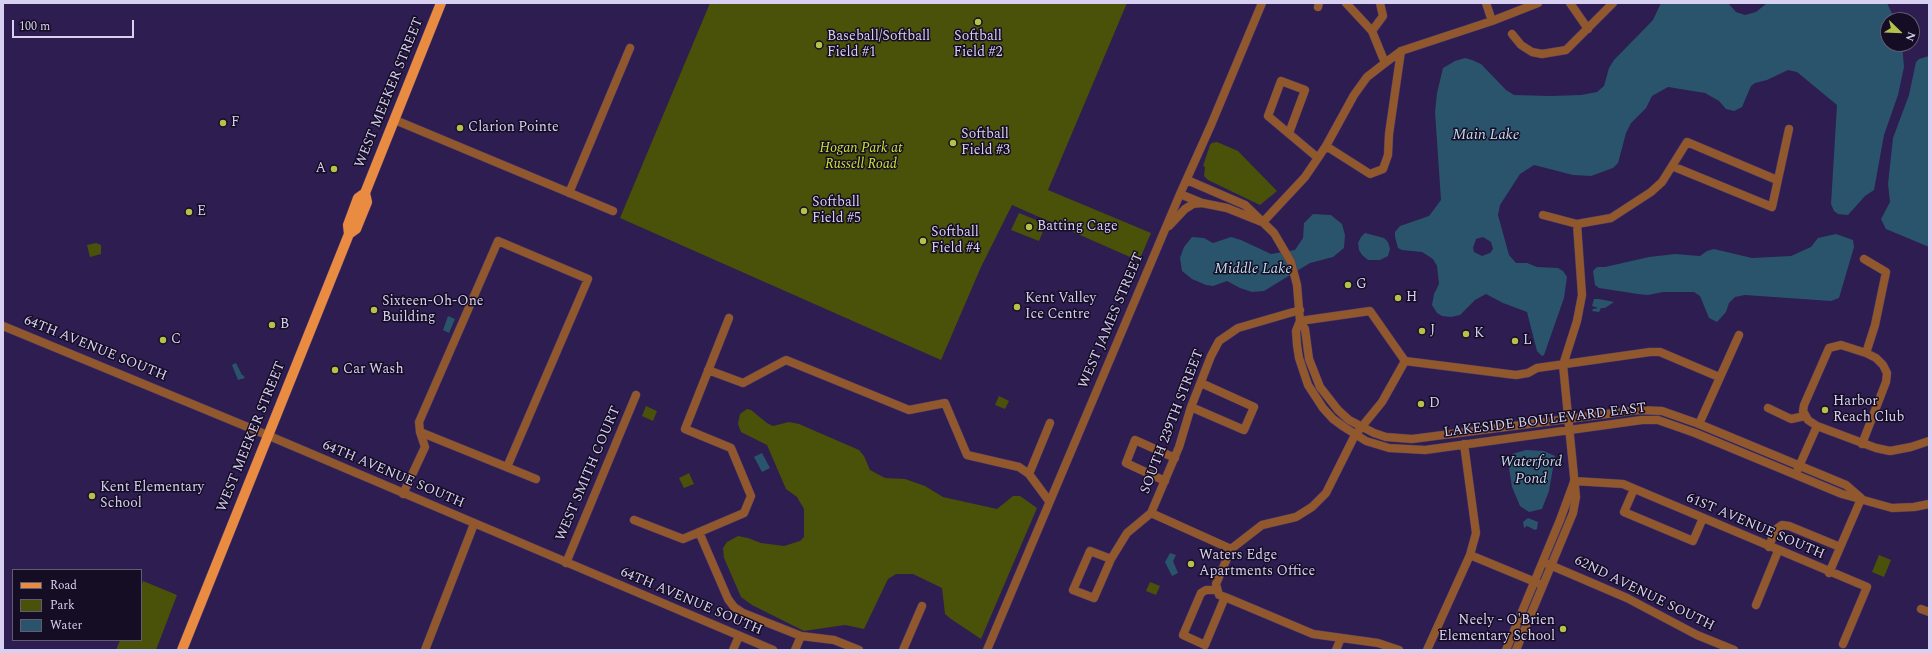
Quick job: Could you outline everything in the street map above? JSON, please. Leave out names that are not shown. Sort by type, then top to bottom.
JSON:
[{"type":"main road","name":"WEST MEEKER STREET","points":[[182,650],[349,234],[348,225],[358,198],[365,193],[440,3]]},
{"type":"street","name":"WEST JAMES STREET","points":[[987,650],[1049,501],[1262,3]]},
{"type":"street","points":[[1346,3],[1372,31],[1385,62]]},
{"type":"street","points":[[1372,31],[1383,16],[1380,3]]},
{"type":"street","points":[[1486,3],[1492,21]]},
{"type":"street","points":[[1263,222],[1305,177],[1326,146],[1354,96],[1367,77],[1385,62],[1401,51],[1492,21],[1538,3]]},
{"type":"street","points":[[1570,3],[1588,29]]},
{"type":"street","points":[[1512,34],[1521,45],[1532,52],[1554,54],[1566,50],[1613,3]]},
{"type":"street","points":[[569,193],[630,48]]},
{"type":"street","points":[[1326,146],[1370,174],[1383,169],[1388,155],[1389,134],[1401,51]]},
{"type":"street","points":[[1289,133],[1305,90],[1281,81],[1268,116],[1318,158]]},
{"type":"street","points":[[395,120],[613,211]]},
{"type":"street","points":[[1672,166],[1772,207],[1789,129]]},
{"type":"street","points":[[1543,215],[1577,224],[1610,218],[1631,206],[1662,182],[1687,142],[1778,180]]},
{"type":"street","name":"LAKESIDE BOULEVARD EAST","points":[[1187,180],[1245,205],[1263,222],[1282,245],[1291,262],[1295,275],[1300,310],[1300,321],[1296,331],[1297,345],[1299,358],[1308,385],[1323,408],[1333,419],[1356,435],[1378,445],[1401,450],[1425,450],[1642,420],[1658,420],[1696,433],[1842,494],[1892,508],[1914,507],[1929,504]]},
{"type":"street","name":"LAKESIDE BOULEVARD EAST","points":[[1180,194],[1202,202],[1227,208],[1263,222]]},
{"type":"street","points":[[1163,233],[1185,209],[1193,204],[1202,202]]},
{"type":"street","points":[[1516,650],[1574,513],[1576,496],[1563,365],[1577,321],[1582,295],[1577,224]]},
{"type":"street","points":[[403,494],[425,447],[420,432],[420,422],[498,241],[588,279],[508,467]]},
{"type":"street","points":[[1864,259],[1886,272],[1875,325],[1866,353]]},
{"type":"street","name":"SOUTH 239TH STREET","points":[[1111,559],[1090,551],[1073,590],[1094,598],[1111,559],[1127,533],[1152,514],[1175,458],[1191,407],[1214,351],[1220,341],[1227,334],[1238,328],[1300,310]]},
{"type":"street","points":[[1300,321],[1370,311],[1405,361],[1516,375],[1528,373],[1537,368],[1650,352],[1660,352],[1719,377]]},
{"type":"street","points":[[634,520],[679,539],[683,539],[744,513],[751,496],[731,448],[685,429],[729,318]]},
{"type":"street","name":"LAKESIDE BOULEVARD EAST","points":[[1300,321],[1305,329],[1309,359],[1320,387],[1338,410],[1362,428],[1386,437],[1412,440],[1648,410],[1673,414],[1846,485],[1861,499]]},
{"type":"street","name":"64TH AVENUE SOUTH","points":[[3,326],[268,435],[403,494],[773,650]]},
{"type":"street","points":[[1699,424],[1719,377],[1739,336]]},
{"type":"street","points":[[1862,444],[1886,382],[1883,365],[1876,358],[1866,353],[1841,345],[1829,348],[1804,405],[1804,414],[1816,426],[1862,444],[1890,451],[1911,447],[1929,440]]},
{"type":"street","points":[[708,370],[743,383],[786,360],[909,410],[945,403],[967,455],[1019,467],[1028,474],[1049,501]]},
{"type":"street","points":[[1399,650],[1378,643],[1313,634],[1219,595],[1216,584],[1231,549],[1262,525],[1296,517],[1312,507],[1326,493],[1356,435],[1382,402],[1405,361]]},
{"type":"street","points":[[1191,407],[1244,430],[1254,407],[1201,383]]},
{"type":"street","name":"WEST SMITH COURT","points":[[566,563],[636,395]]},
{"type":"street","points":[[1768,408],[1791,419],[1804,414]]},
{"type":"street","points":[[1028,474],[1050,424]]},
{"type":"street","points":[[1795,475],[1816,426]]},
{"type":"street","points":[[420,432],[536,479]]},
{"type":"street","points":[[1165,481],[1126,462],[1135,440],[1175,458]]},
{"type":"street","points":[[1428,650],[1470,555],[1476,533],[1464,444]]},
{"type":"street","points":[[1506,650],[1535,582],[1574,481]]},
{"type":"street","name":"61ST AVENUE SOUTH","points":[[1574,481],[1616,483],[1634,489],[1829,573],[1867,587],[1843,644]]},
{"type":"street","points":[[1634,489],[1624,512],[1693,541],[1703,518]]},
{"type":"street","points":[[1829,573],[1861,499]]},
{"type":"street","points":[[1152,514],[1231,549]]},
{"type":"street","points":[[425,650],[474,524]]},
{"type":"street","points":[[1769,547],[1775,530],[1782,526],[1790,526],[1840,547]]},
{"type":"street","points":[[699,532],[728,599],[743,614],[801,636],[834,640],[859,650]]},
{"type":"street","points":[[1756,605],[1778,551]]},
{"type":"street","points":[[1470,555],[1543,585]]},
{"type":"street","name":"62ND AVENUE SOUTH","points":[[1543,562],[1627,598],[1697,635],[1734,650]]},
{"type":"street","points":[[1217,590],[1206,590],[1201,593],[1183,635],[1205,645],[1225,597]]},
{"type":"street","points":[[903,650],[922,606]]},
{"type":"street","points":[[1921,609],[1929,612]]},
{"type":"street","points":[[733,650],[739,636]]},
{"type":"street","points":[[795,650],[801,636]]},
{"type":"street","points":[[1336,650],[1341,638]]},
{"type":"green space","name":"Hogan Park at Russell Road","points":[[710,3],[1127,3],[1048,190],[1151,233],[1139,261],[1012,205],[981,267],[941,360],[620,218]]},
{"type":"green space","points":[[1217,142],[1238,151],[1277,191],[1260,205],[1208,180],[1204,176],[1205,167],[1203,166],[1210,145]]},
{"type":"green space","name":"Batting Cage","points":[[1019,213],[1046,224],[1039,241],[1011,230]]},
{"type":"green space","points":[[96,243],[101,245],[101,254],[90,257],[87,245]]},
{"type":"green space","points":[[999,396],[1009,401],[1005,409],[995,405]]},
{"type":"green space","points":[[646,406],[657,411],[653,421],[642,416]]},
{"type":"green space","points":[[747,409],[751,410],[773,426],[789,422],[799,424],[859,450],[864,456],[870,470],[885,478],[905,479],[925,486],[943,497],[997,509],[1013,496],[1020,496],[1037,508],[981,639],[945,614],[942,588],[913,574],[896,574],[888,579],[864,629],[845,625],[804,631],[752,605],[741,597],[724,558],[723,548],[727,542],[738,536],[761,543],[784,546],[800,541],[804,537],[804,509],[797,497],[786,489],[767,445],[741,432],[738,424],[740,414]]},
{"type":"green space","points":[[689,473],[694,484],[684,488],[679,478]]},
{"type":"green space","points":[[1879,555],[1891,560],[1884,577],[1872,572]]},
{"type":"green space","points":[[143,581],[177,595],[156,650],[116,650],[120,641],[142,641]]},
{"type":"green space","points":[[1150,582],[1160,586],[1156,595],[1146,591]]},
{"type":"water","name":"Main Lake","points":[[1661,3],[1728,3],[1736,12],[1745,15],[1756,12],[1767,3],[1887,3],[1891,12],[1880,12],[1880,52],[1903,52],[1904,67],[1898,95],[1884,135],[1874,190],[1865,196],[1848,215],[1838,214],[1834,211],[1831,204],[1837,105],[1797,72],[1788,70],[1767,80],[1755,83],[1751,86],[1742,107],[1734,111],[1726,109],[1719,101],[1705,93],[1668,87],[1652,96],[1646,108],[1631,123],[1626,133],[1618,163],[1613,168],[1591,176],[1573,175],[1534,165],[1520,174],[1500,205],[1498,215],[1509,255],[1516,263],[1527,263],[1537,267],[1558,268],[1563,271],[1567,277],[1564,298],[1544,355],[1542,356],[1537,351],[1527,312],[1503,303],[1486,294],[1475,300],[1460,315],[1451,317],[1442,316],[1437,313],[1432,305],[1434,294],[1439,284],[1437,266],[1433,259],[1422,252],[1402,250],[1398,248],[1395,232],[1400,226],[1429,216],[1441,200],[1435,112],[1437,93],[1443,68],[1455,61],[1465,58],[1481,64],[1506,90],[1514,95],[1581,95],[1597,92],[1604,86],[1609,68],[1614,60],[1653,20]],"holes":[[[1483,237],[1491,242],[1493,249],[1490,253],[1482,256],[1474,252],[1473,248],[1476,239]]]},
{"type":"water","points":[[1929,56],[1929,247],[1886,229],[1881,219],[1890,202],[1888,184],[1893,138],[1909,95],[1916,62],[1919,59]]},
{"type":"water","name":"Middle Lake","points":[[1313,214],[1331,215],[1342,224],[1345,235],[1344,248],[1333,257],[1310,263],[1264,291],[1252,292],[1227,281],[1213,286],[1206,285],[1192,279],[1182,271],[1180,258],[1184,247],[1192,237],[1204,238],[1213,243],[1231,237],[1271,254],[1295,250],[1303,238],[1304,223]]},
{"type":"water","points":[[1365,233],[1384,238],[1388,242],[1390,249],[1388,256],[1380,260],[1368,260],[1362,255],[1359,250],[1358,243]]},
{"type":"water","points":[[1836,234],[1853,240],[1854,247],[1839,298],[1831,301],[1745,295],[1735,297],[1729,303],[1726,312],[1717,322],[1709,318],[1700,296],[1694,292],[1663,292],[1648,295],[1599,288],[1595,285],[1593,271],[1597,267],[1605,267],[1649,257],[1675,254],[1700,256],[1707,251],[1714,249],[1752,258],[1791,256],[1811,247],[1818,238]]},
{"type":"water","points":[[1594,299],[1614,302],[1605,308],[1601,308],[1599,312],[1592,311],[1593,309],[1598,308],[1592,306]]},
{"type":"water","points":[[448,316],[455,319],[449,333],[443,330]]},
{"type":"water","points":[[236,363],[245,378],[238,380],[232,365]]},
{"type":"water","name":"Waterford Pond","points":[[1526,450],[1544,451],[1555,456],[1549,491],[1542,509],[1529,512],[1520,506],[1512,487],[1508,462],[1512,454]]},
{"type":"water","points":[[762,453],[770,468],[762,472],[754,457]]},
{"type":"water","points":[[1528,518],[1538,522],[1537,529],[1535,530],[1527,526],[1524,528],[1523,522]]},
{"type":"water","points":[[1170,553],[1176,555],[1173,561],[1178,573],[1172,576],[1165,562]]},
{"type":"place","name":"Softball Field #2","points":[[978,22]]},
{"type":"place","name":"Baseball/Softball Field #1","points":[[819,45]]},
{"type":"place","name":"F","points":[[223,123]]},
{"type":"place","name":"Clarion Pointe","points":[[460,128]]},
{"type":"place","name":"Softball Field #3","points":[[953,143]]},
{"type":"place","name":"A","points":[[334,169]]},
{"type":"place","name":"Softball Field #5","points":[[804,211]]},
{"type":"place","name":"E","points":[[189,212]]},
{"type":"place","name":"Batting Cage","points":[[1029,227]]},
{"type":"place","name":"Softball Field #4","points":[[923,241]]},
{"type":"place","name":"G","points":[[1348,285]]},
{"type":"place","name":"H","points":[[1398,298]]},
{"type":"place","name":"Kent Valley Ice Centre","points":[[1017,307]]},
{"type":"place","name":"Sixteen-Oh-One Building","points":[[374,310]]},
{"type":"place","name":"B","points":[[272,325]]},
{"type":"place","name":"J","points":[[1422,331]]},
{"type":"place","name":"K","points":[[1466,334]]},
{"type":"place","name":"C","points":[[163,340]]},
{"type":"place","name":"L","points":[[1515,341]]},
{"type":"place","name":"Car Wash","points":[[335,370]]},
{"type":"place","name":"D","points":[[1421,404]]},
{"type":"place","name":"Harbor Reach Club","points":[[1825,410]]},
{"type":"place","name":"Kent Elementary School","points":[[92,496]]},
{"type":"place","name":"Waters Edge Apartments Office","points":[[1191,564]]},
{"type":"place","name":"Neely - O'Brien Elementary School","points":[[1563,629]]}]
